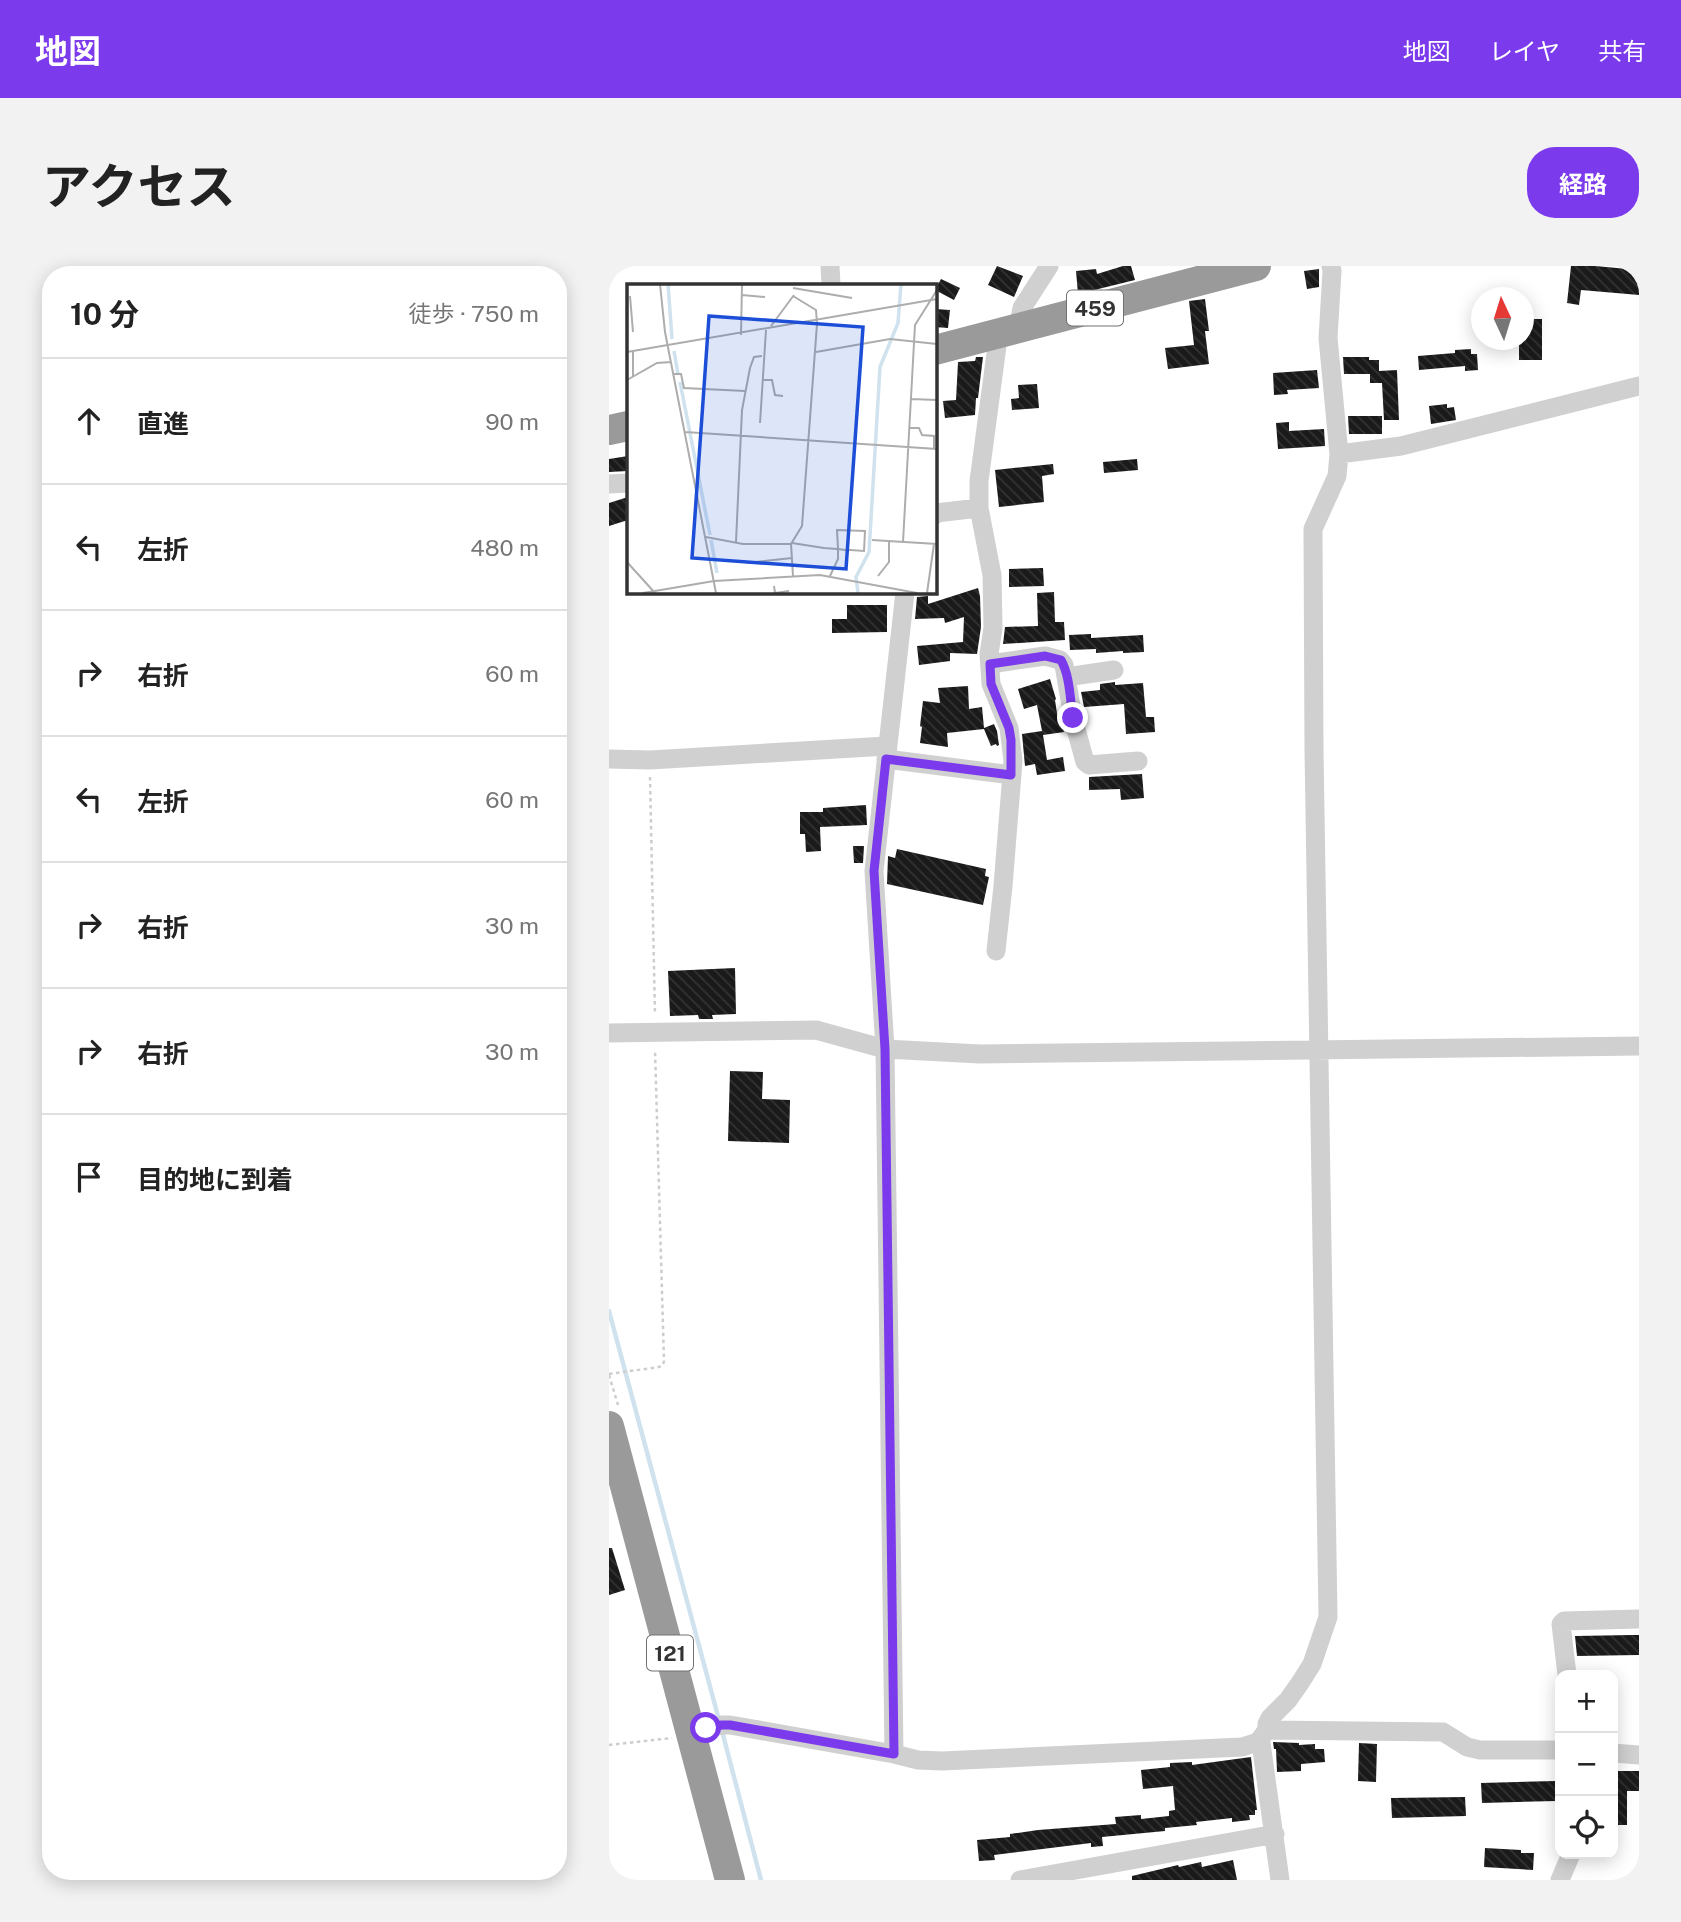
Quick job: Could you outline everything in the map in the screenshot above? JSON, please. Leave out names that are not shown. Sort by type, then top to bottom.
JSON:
[{"type":"highway","name":"459","points":[[936,350],[1256,266]]},
{"type":"highway","points":[[609,430],[627,426]]},
{"type":"highway","name":"121","points":[[609,1426],[730,1880]]},
{"type":"street","points":[[830,266],[831,284]]},
{"type":"street","points":[[996,951],[1011,775],[1011,740],[1009,728],[991,684],[992,575],[979,508],[979,481],[997,346],[1049,266]]},
{"type":"street","points":[[1280,1880],[1262,1736],[1270,1718],[1288,1700],[1312,1664],[1328,1617],[1313,529],[1337,476],[1339,454],[1328,338],[1331,266]]},
{"type":"street","points":[[1339,454],[1401,446],[1639,386]]},
{"type":"street","points":[[609,484],[627,483]]},
{"type":"street","points":[[936,513],[979,508]]},
{"type":"street","points":[[894,1754],[885,1049],[874,871],[905,593]]},
{"type":"street","points":[[990,664],[1045,656],[1061,660],[1085,762],[1089,765],[1138,761]]},
{"type":"street","points":[[1066,677],[1114,670]]},
{"type":"street","points":[[609,759],[886,752],[1011,775]]},
{"type":"street","points":[[609,1033],[816,1030],[885,1049],[980,1054],[1639,1046]]},
{"type":"street","points":[[1566,1670],[1561,1624],[1564,1620],[1639,1619]]},
{"type":"street","points":[[691,1731],[730,1725],[908,1758],[942,1760],[1242,1747],[1262,1736],[1443,1732],[1467,1747],[1480,1750],[1555,1750]]},
{"type":"street","points":[[1618,1753],[1639,1755]]},
{"type":"street","points":[[1020,1880],[1275,1834]]},
{"type":"street","points":[[1560,1880],[1569,1859]]},
{"type":"path","points":[[609,1374],[659,1367],[664,1361],[650,760]]},
{"type":"path","points":[[609,1745],[678,1738],[691,1731]]},
{"type":"building","points":[[997,266],[1023,276],[1014,297],[988,285]]},
{"type":"building","points":[[1131,266],[1135,280],[1078,294],[1076,271],[1096,269],[1097,274]]},
{"type":"building","points":[[1571,266],[1639,270],[1639,295],[1581,290],[1579,305],[1567,303]]},
{"type":"building","points":[[1319,269],[1319,287],[1307,289],[1304,271]]},
{"type":"building","points":[[941,279],[960,288],[954,300],[936,288]]},
{"type":"building","points":[[1205,299],[1209,364],[1168,369],[1165,348],[1194,345],[1189,301]]},
{"type":"building","points":[[936,309],[950,310],[948,328],[936,327]]},
{"type":"building","points":[[1534,319],[1542,319],[1542,360],[1519,360],[1519,350],[1534,350]]},
{"type":"building","points":[[1471,349],[1471,354],[1477,354],[1478,370],[1465,371],[1465,366],[1419,370],[1418,356],[1455,353],[1455,350]]},
{"type":"building","points":[[976,357],[983,357],[975,415],[945,418],[943,401],[956,400],[958,362],[975,361]]},
{"type":"building","points":[[1343,357],[1369,357],[1369,360],[1379,360],[1379,371],[1397,370],[1399,420],[1384,420],[1382,383],[1370,383],[1370,374],[1344,374]]},
{"type":"building","points":[[1317,370],[1319,388],[1287,390],[1288,394],[1274,395],[1273,373]]},
{"type":"building","points":[[1037,384],[1039,408],[1012,410],[1011,399],[1019,398],[1018,385]]},
{"type":"building","points":[[1447,404],[1447,408],[1454,407],[1456,420],[1431,424],[1429,406]]},
{"type":"building","points":[[1348,416],[1382,416],[1382,434],[1349,434]]},
{"type":"building","points":[[1289,422],[1289,431],[1324,429],[1325,446],[1278,449],[1276,423]]},
{"type":"building","points":[[627,456],[627,471],[609,472],[609,459]]},
{"type":"building","points":[[1137,459],[1138,470],[1104,473],[1103,462]]},
{"type":"building","points":[[1053,464],[1054,474],[1042,476],[1044,502],[999,507],[995,470]]},
{"type":"building","points":[[627,497],[627,520],[609,526],[609,503]]},
{"type":"building","points":[[1043,568],[1044,586],[1009,587],[1009,569]]},
{"type":"building","points":[[978,588],[981,627],[977,654],[950,653],[950,661],[919,665],[917,646],[963,642],[964,617],[945,623],[944,618],[915,619],[917,597],[928,596],[928,604]]},
{"type":"building","points":[[1054,592],[1055,622],[1064,622],[1065,640],[1003,644],[1005,627],[1038,626],[1037,593]]},
{"type":"building","points":[[847,605],[887,605],[887,632],[832,633],[832,619],[847,619]]},
{"type":"building","points":[[1091,634],[1091,638],[1143,635],[1144,652],[1096,653],[1096,649],[1070,650],[1069,635]]},
{"type":"building","points":[[1050,679],[1058,720],[1061,719],[1064,732],[1043,735],[1047,760],[1063,757],[1065,771],[1037,775],[1035,764],[1025,766],[1022,734],[1042,731],[1037,705],[1024,709],[1018,689]]},
{"type":"building","points":[[1115,682],[1115,685],[1143,683],[1146,717],[1154,717],[1155,732],[1126,734],[1124,704],[1084,707],[1081,692],[1100,690],[1100,684]]},
{"type":"building","points":[[968,686],[969,709],[982,707],[984,728],[994,724],[999,745],[991,746],[984,729],[947,733],[948,747],[920,743],[923,701],[940,703],[938,688]]},
{"type":"building","points":[[1142,774],[1144,798],[1121,800],[1120,789],[1089,790],[1089,777]]},
{"type":"building","points":[[866,805],[867,825],[820,827],[821,851],[806,852],[805,834],[800,834],[800,812],[823,812],[823,808]]},
{"type":"building","points":[[853,846],[864,846],[863,863],[854,863]]},
{"type":"building","points":[[897,849],[986,869],[985,876],[989,877],[983,905],[887,884],[888,856],[895,858]]},
{"type":"building","points":[[735,968],[736,1014],[712,1015],[713,1019],[699,1019],[698,1015],[670,1016],[668,971]]},
{"type":"building","points":[[730,1071],[763,1072],[762,1099],[790,1100],[789,1143],[728,1141]]},
{"type":"building","points":[[609,1548],[612,1548],[625,1590],[609,1595]]},
{"type":"building","points":[[1639,1635],[1639,1655],[1577,1656],[1575,1636]]},
{"type":"building","points":[[1273,1742],[1315,1744],[1315,1749],[1324,1749],[1325,1762],[1301,1764],[1301,1771],[1277,1772]]},
{"type":"building","points":[[1359,1743],[1377,1744],[1376,1782],[1358,1781]]},
{"type":"building","points":[[1251,1757],[1257,1810],[1255,1815],[1249,1815],[1250,1820],[1232,1822],[1232,1818],[1196,1822],[1197,1825],[1165,1828],[1165,1831],[1102,1837],[1103,1846],[1091,1847],[1091,1843],[994,1855],[995,1860],[979,1861],[977,1840],[1010,1837],[1010,1834],[1038,1830],[1116,1824],[1115,1817],[1141,1815],[1141,1819],[1169,1816],[1169,1811],[1175,1810],[1173,1786],[1143,1789],[1141,1770],[1170,1767],[1170,1763],[1192,1762],[1192,1765]]},
{"type":"building","points":[[1618,1771],[1639,1771],[1639,1791],[1627,1791],[1627,1825],[1618,1825]]},
{"type":"building","points":[[1555,1781],[1555,1801],[1482,1803],[1481,1783]]},
{"type":"building","points":[[1465,1797],[1466,1816],[1392,1818],[1391,1798]]},
{"type":"building","points":[[1485,1848],[1534,1853],[1533,1870],[1484,1867]]},
{"type":"building","points":[[1233,1860],[1237,1880],[1132,1880],[1132,1876],[1178,1865],[1179,1867],[1201,1862],[1202,1867]]},
{"type":"waterway","points":[[609,1311],[719,1720]]},
{"type":"waterway","points":[[722,1731],[761,1880]]},
{"type":"route","points":[[706,1728],[730,1725],[894,1754],[885,1049],[874,871],[886,759],[1011,775],[1013,761],[1009,728],[993,693],[990,664],[1045,656],[1061,660],[1073,718]]}]
